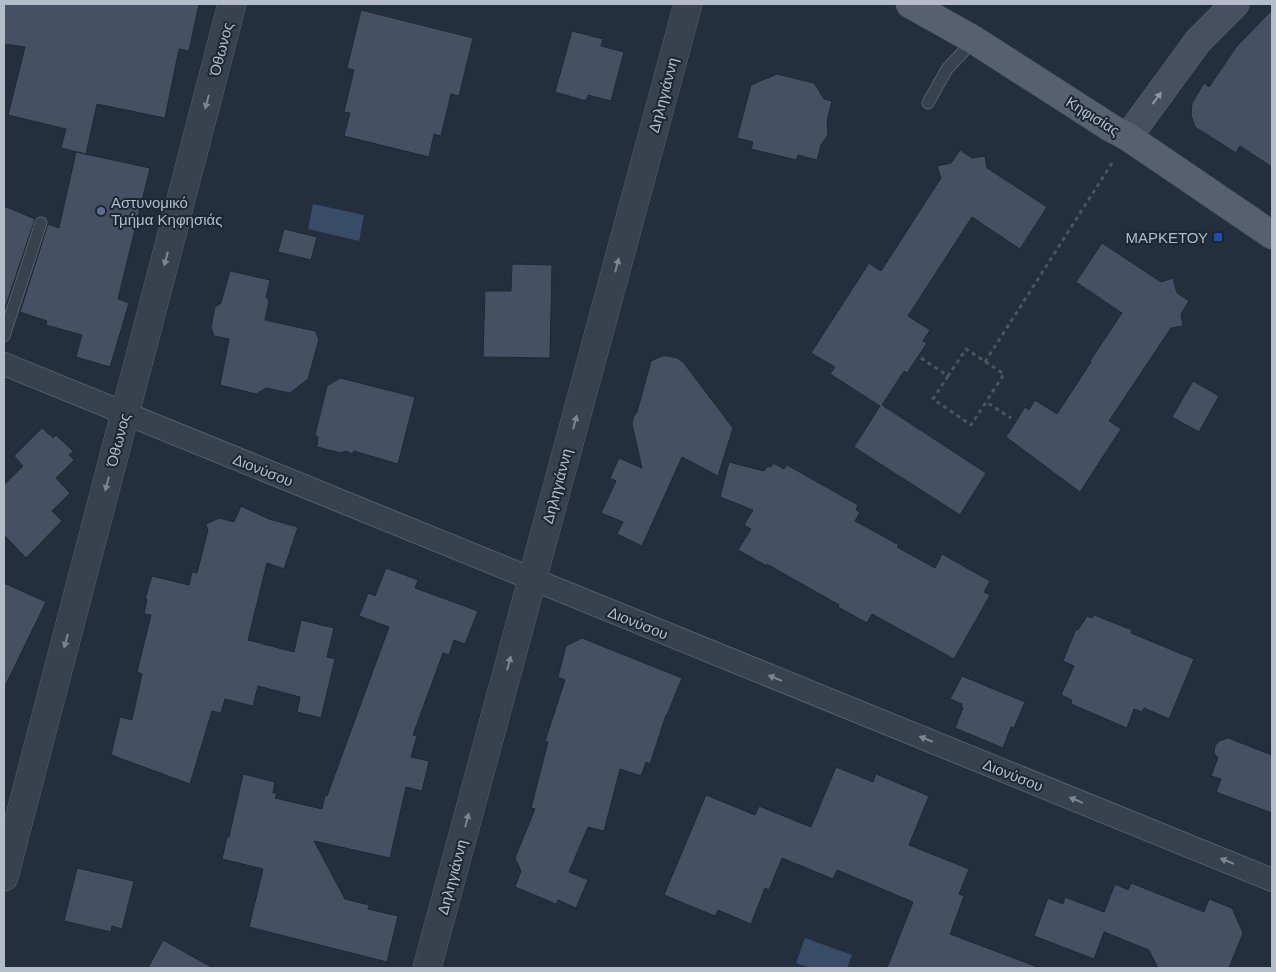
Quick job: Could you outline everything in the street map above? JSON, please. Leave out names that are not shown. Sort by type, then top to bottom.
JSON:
[{"type":"main road","name":"Κηφισίας","points":[[910,4],[974,40],[1128,137],[1272,234]]},
{"type":"main road","points":[[1128,137],[1198,41],[1236,4]]},
{"type":"street","name":"Όθωνος","points":[[4,877],[232,4]]},
{"type":"street","name":"Δηληγιάννη","points":[[427,968],[688,4]]},
{"type":"street","name":"Διονύσου","points":[[4,364],[1272,880]]},
{"type":"lane","points":[[928,103],[947,70],[974,40]]},
{"type":"lane","points":[[4,336],[41,223]]},
{"type":"path","points":[[985,362],[1128,137]]},
{"type":"path","points":[[966,350],[985,362],[1004,374],[971,424],[933,399],[966,350]]},
{"type":"path","points":[[921,358],[948,376]]},
{"type":"path","points":[[986,402],[1011,418]]},
{"type":"water","points":[[313,204],[364,215],[359,241],[308,229]]},
{"type":"water","points":[[805,938],[852,955],[847,968],[810,968],[796,963]]},
{"type":"building","points":[[4,4],[199,4],[189,51],[179,49],[165,118],[97,104],[86,154],[61,148],[66,129],[8,115],[25,47],[4,44]]},
{"type":"building","points":[[361,10],[473,38],[459,96],[451,94],[441,136],[434,134],[429,157],[344,136],[350,113],[344,112],[354,70],[347,68]]},
{"type":"building","points":[[1272,10],[1272,167],[1240,146],[1236,153],[1195,127],[1191,115],[1192,103],[1204,83],[1209,87],[1237,46]]},
{"type":"building","points":[[572,31],[603,39],[601,46],[624,52],[611,101],[588,95],[586,101],[555,92]]},
{"type":"building","points":[[777,74],[814,83],[824,99],[832,101],[827,121],[828,135],[821,145],[817,160],[798,155],[796,160],[751,149],[753,142],[737,138],[751,85]]},
{"type":"building","points":[[960,150],[972,158],[985,156],[987,168],[1047,207],[1020,249],[972,217],[908,316],[930,330],[923,341],[927,343],[907,373],[904,371],[882,405],[986,473],[960,515],[854,447],[880,406],[830,374],[835,367],[811,353],[869,263],[881,271],[941,178],[937,166],[951,163]]},
{"type":"building","points":[[76,152],[150,168],[118,299],[129,303],[110,367],[76,357],[82,335],[46,325],[47,321],[20,312],[48,224],[59,228]]},
{"type":"building","points":[[4,206],[35,219],[5,308],[4,308]]},
{"type":"building","points":[[284,229],[317,237],[311,260],[278,252]]},
{"type":"building","points":[[1102,243],[1161,282],[1173,278],[1177,293],[1189,301],[1181,314],[1183,326],[1171,328],[1109,421],[1121,429],[1080,492],[1006,437],[1025,407],[1029,410],[1035,400],[1057,414],[1122,313],[1076,282]]},
{"type":"building","points":[[512,264],[552,265],[550,358],[483,357],[485,291],[511,291]]},
{"type":"building","points":[[230,271],[270,280],[266,297],[269,301],[265,320],[315,331],[319,339],[308,379],[290,393],[266,388],[256,394],[220,385],[229,339],[214,336],[211,327],[215,307],[221,303]]},
{"type":"building","points":[[662,356],[677,358],[683,362],[733,428],[718,476],[682,457],[642,546],[617,534],[623,522],[601,513],[616,481],[610,478],[619,458],[642,468],[632,424],[633,418],[637,412],[651,361]]},
{"type":"building","points":[[340,378],[415,397],[398,464],[354,451],[352,454],[346,451],[341,453],[317,447],[318,437],[315,435],[327,386]]},
{"type":"building","points":[[1193,381],[1219,396],[1199,432],[1172,417]]},
{"type":"building","points":[[42,428],[53,438],[56,435],[73,451],[69,455],[74,460],[56,478],[70,493],[52,511],[62,521],[26,558],[4,535],[4,485],[23,466],[14,456]]},
{"type":"building","points":[[729,462],[764,471],[768,466],[771,467],[773,463],[784,469],[787,465],[858,505],[856,510],[860,512],[855,521],[899,545],[897,547],[935,568],[942,554],[990,581],[984,592],[990,595],[954,659],[872,614],[867,623],[767,564],[767,566],[738,550],[751,529],[744,525],[753,510],[720,497]]},
{"type":"building","points":[[241,506],[269,519],[298,527],[284,569],[267,563],[248,640],[294,652],[301,620],[334,628],[327,657],[335,659],[321,718],[297,712],[300,697],[258,686],[253,706],[225,699],[221,713],[212,711],[190,784],[111,755],[120,717],[132,720],[142,674],[137,672],[151,615],[144,614],[147,599],[145,599],[152,576],[189,585],[192,572],[197,573],[208,530],[206,524],[219,518],[234,522]]},
{"type":"building","points":[[386,568],[418,580],[415,588],[478,611],[465,644],[454,640],[449,655],[443,653],[413,735],[417,736],[411,757],[429,761],[422,791],[406,787],[390,858],[314,841],[345,899],[369,905],[368,909],[398,916],[387,962],[249,927],[263,869],[222,859],[227,837],[229,837],[243,774],[275,782],[273,793],[277,793],[275,798],[322,809],[325,795],[327,796],[389,627],[359,616],[368,593],[375,596]]},
{"type":"building","points":[[4,583],[46,602],[4,688]]},
{"type":"building","points":[[1094,615],[1132,630],[1131,633],[1194,659],[1169,719],[1144,708],[1142,712],[1134,709],[1127,728],[1071,704],[1072,700],[1061,695],[1074,666],[1063,661],[1076,629],[1078,630],[1087,616],[1092,618]]},
{"type":"building","points":[[582,638],[682,678],[666,715],[650,764],[646,762],[641,776],[620,769],[604,831],[588,827],[569,872],[588,880],[576,908],[558,900],[556,904],[515,887],[521,871],[515,858],[535,809],[531,808],[548,742],[545,741],[565,680],[558,677],[566,646]]},
{"type":"building","points":[[962,676],[1025,702],[1014,728],[1011,727],[1003,748],[955,728],[963,708],[961,707],[962,704],[950,699]]},
{"type":"building","points":[[1228,738],[1272,755],[1272,813],[1216,792],[1221,779],[1211,776],[1218,758],[1214,753],[1215,746],[1219,741]]},
{"type":"building","points":[[836,767],[873,782],[876,774],[929,796],[909,845],[969,869],[959,894],[964,896],[950,934],[1035,966],[1035,968],[887,968],[913,902],[837,870],[833,879],[782,858],[769,890],[765,888],[751,924],[718,910],[715,916],[664,895],[706,795],[755,815],[759,806],[811,827]]},
{"type":"building","points":[[77,868],[134,881],[122,929],[112,926],[111,932],[64,921]]},
{"type":"building","points":[[1131,883],[1204,912],[1209,899],[1232,908],[1243,933],[1229,968],[1158,968],[1149,950],[1104,932],[1094,959],[1034,936],[1048,898],[1063,904],[1065,897],[1104,912],[1115,884],[1128,890]]},
{"type":"building","points":[[163,940],[213,968],[148,968]]},
{"type":"place","name":"Αστυνομικό Τμήμα Κηφησιάς","points":[[101,211]]},
{"type":"place","name":"ΜΑΡΚΕΤΟΥ","points":[[1218,237]]}]
